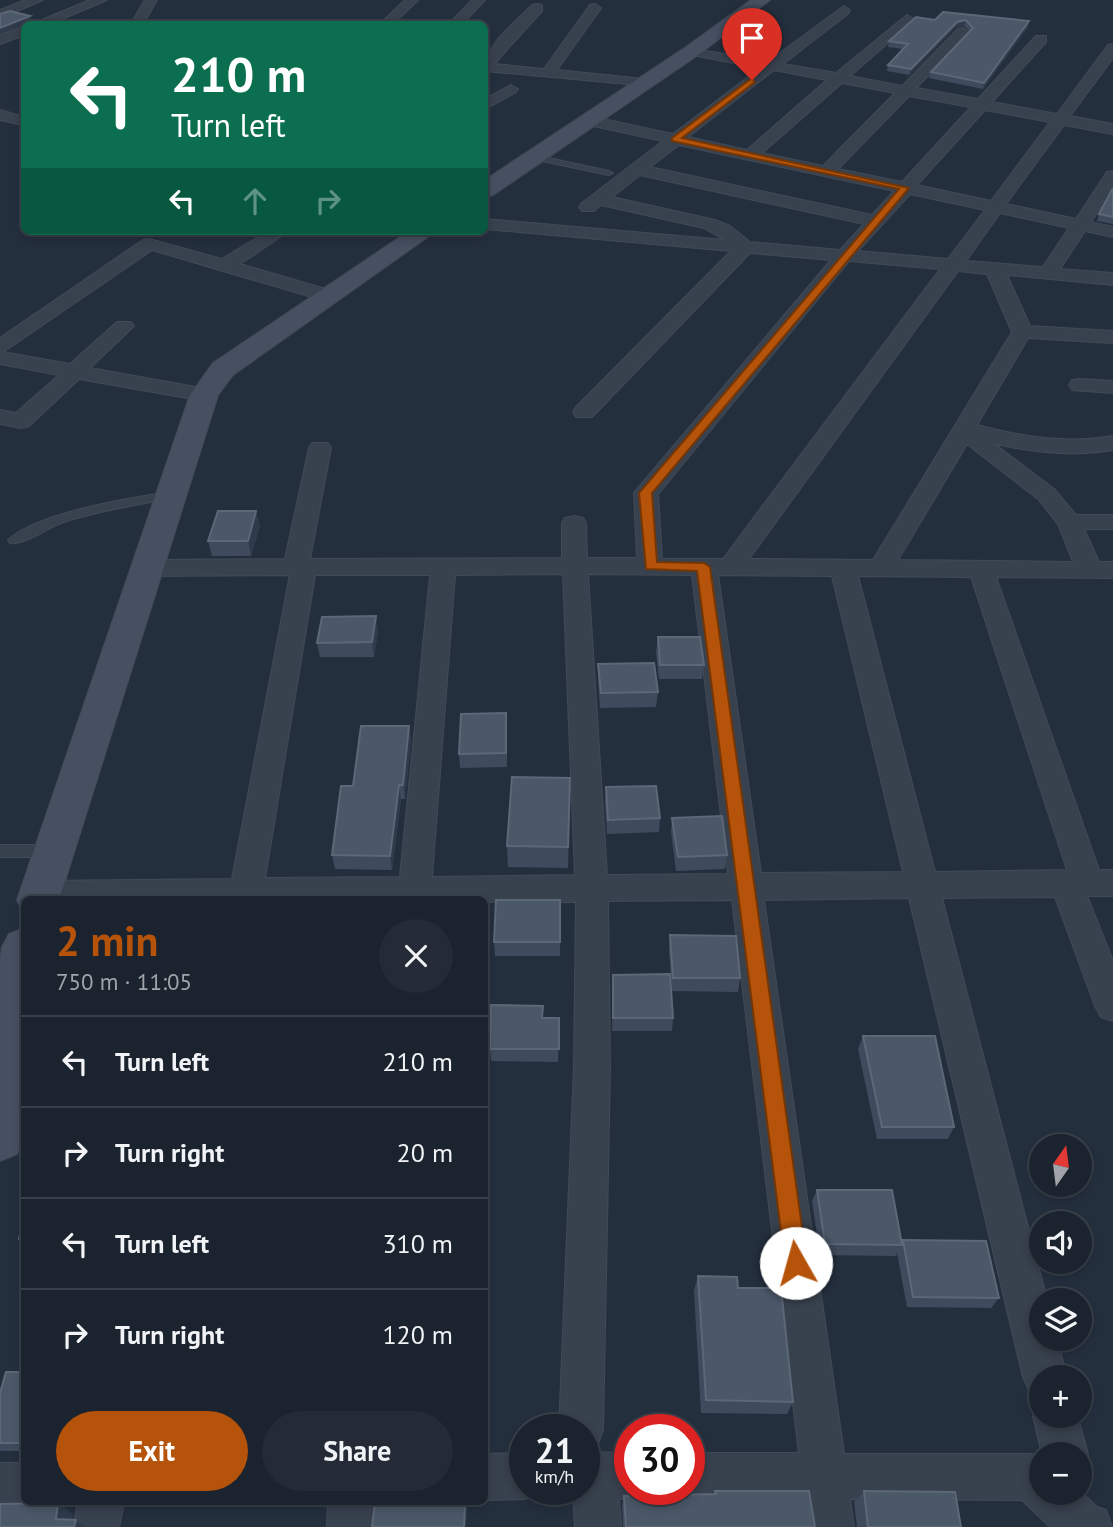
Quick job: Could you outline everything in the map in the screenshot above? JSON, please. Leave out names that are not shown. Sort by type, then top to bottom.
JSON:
[{"type":"main road","points":[[488,188],[692,51],[762,0]]},
{"type":"main road","points":[[39,896],[204,395],[223,369],[418,235]]},
{"type":"main road","points":[[0,1137],[21,971]]},
{"type":"street","points":[[0,14],[37,0]]},
{"type":"street","points":[[47,21],[101,0]]},
{"type":"street","points":[[139,21],[151,0]]},
{"type":"street","points":[[389,21],[412,0]]},
{"type":"street","points":[[458,21],[479,0]]},
{"type":"street","points":[[488,62],[537,8]]},
{"type":"street","points":[[548,73],[595,8]]},
{"type":"street","points":[[557,231],[844,10]]},
{"type":"street","points":[[750,155],[907,19]]},
{"type":"street","points":[[0,40],[21,31]]},
{"type":"street","points":[[827,171],[963,32]]},
{"type":"street","points":[[650,566],[646,493],[844,256],[1041,39]]},
{"type":"street","points":[[831,1527],[746,888],[717,567],[954,264],[1113,48]]},
{"type":"street","points":[[692,51],[1113,129]]},
{"type":"street","points":[[488,66],[644,83]]},
{"type":"street","points":[[488,103],[511,89]]},
{"type":"street","points":[[0,115],[21,120]]},
{"type":"street","points":[[589,121],[1113,232]]},
{"type":"street","points":[[636,169],[875,221]]},
{"type":"street","points":[[1049,272],[1113,176]]},
{"type":"street","points":[[598,199],[709,224],[724,230],[745,247]]},
{"type":"street","points":[[488,224],[1113,279]]},
{"type":"street","points":[[224,266],[274,235]]},
{"type":"street","points":[[0,346],[149,244],[329,296]]},
{"type":"street","points":[[584,412],[745,247]]},
{"type":"street","points":[[994,268],[1022,332]]},
{"type":"street","points":[[0,416],[21,421],[124,326]]},
{"type":"street","points":[[1022,332],[1113,337]]},
{"type":"street","points":[[881,568],[972,431],[1022,332]]},
{"type":"street","points":[[0,358],[204,395]]},
{"type":"street","points":[[1080,385],[1113,387]]},
{"type":"street","points":[[972,431],[1035,445],[1083,448],[1113,443]]},
{"type":"street","points":[[972,431],[976,441],[1046,494],[1106,573]]},
{"type":"street","points":[[235,895],[300,567],[320,448]]},
{"type":"street","points":[[1069,522],[1113,522]]},
{"type":"street","points":[[574,523],[577,641],[592,890],[592,1067],[582,1414]]},
{"type":"street","points":[[414,895],[443,566]]},
{"type":"street","points":[[145,568],[650,566],[1106,573]]},
{"type":"street","points":[[843,569],[1042,1365]]},
{"type":"street","points":[[981,570],[1089,883],[1113,1006]]},
{"type":"street","points":[[137,896],[414,895],[1089,883]]},
{"type":"street","points":[[598,1527],[603,1475]]},
{"type":"street","points":[[488,1477],[509,1476]]},
{"type":"street","points":[[705,1476],[1029,1477]]},
{"type":"street","points":[[0,1486],[21,1486]]},
{"type":"street","points":[[96,1527],[101,1505]]},
{"type":"street","points":[[350,1527],[351,1505]]},
{"type":"street","points":[[1064,1505],[1082,1518]]},
{"type":"lane","points":[[535,157],[609,173]]},
{"type":"lane","points":[[14,540],[49,521],[87,510],[170,495]]},
{"type":"lane","points":[[0,851],[54,851]]},
{"type":"building","points":[[10,11],[30,16],[0,28],[0,14]]},
{"type":"building","points":[[943,12],[1029,21],[984,83],[931,72],[973,28],[966,20],[957,22],[911,69],[888,65],[908,44],[889,41],[916,17],[935,20]]},
{"type":"building","points":[[1113,188],[1113,217],[1099,214]]},
{"type":"building","points":[[218,511],[256,511],[248,541],[208,541]]},
{"type":"building","points":[[376,616],[372,642],[317,643],[322,617]]},
{"type":"building","points":[[658,637],[700,637],[704,665],[660,665]]},
{"type":"building","points":[[654,663],[658,692],[601,693],[598,664]]},
{"type":"building","points":[[506,713],[506,753],[459,754],[461,714]]},
{"type":"building","points":[[361,726],[409,726],[403,785],[399,785],[390,856],[332,855],[341,786],[353,786]]},
{"type":"building","points":[[512,777],[570,778],[568,847],[507,846]]},
{"type":"building","points":[[656,786],[660,818],[608,820],[606,787]]},
{"type":"building","points":[[722,816],[727,855],[678,857],[672,818]]},
{"type":"building","points":[[496,900],[560,900],[560,942],[494,942]]},
{"type":"building","points":[[670,935],[736,936],[740,978],[673,978]]},
{"type":"building","points":[[670,974],[673,1018],[613,1018],[613,975]]},
{"type":"building","points":[[491,1005],[543,1006],[542,1018],[559,1018],[559,1049],[490,1049]]},
{"type":"building","points":[[863,1036],[935,1036],[954,1127],[882,1127]]},
{"type":"building","points":[[817,1190],[892,1190],[902,1245],[825,1244]]},
{"type":"building","points":[[903,1240],[986,1241],[999,1298],[913,1297]]},
{"type":"building","points":[[698,1276],[737,1277],[738,1288],[781,1288],[793,1402],[706,1400]]},
{"type":"building","points":[[6,1372],[21,1372],[21,1443],[0,1443],[0,1393]]},
{"type":"building","points":[[715,1491],[809,1491],[815,1527],[626,1527],[625,1505],[705,1505],[705,1494],[716,1494]]},
{"type":"building","points":[[864,1491],[955,1492],[961,1527],[868,1527]]},
{"type":"building","points":[[0,1504],[58,1505],[56,1519],[76,1520],[74,1527],[0,1527]]},
{"type":"building","points":[[375,1505],[465,1505],[464,1527],[372,1527]]},
{"type":"route","points":[[752,80],[675,139],[905,188],[844,256],[646,493],[650,566],[704,567],[796,1263]]}]
